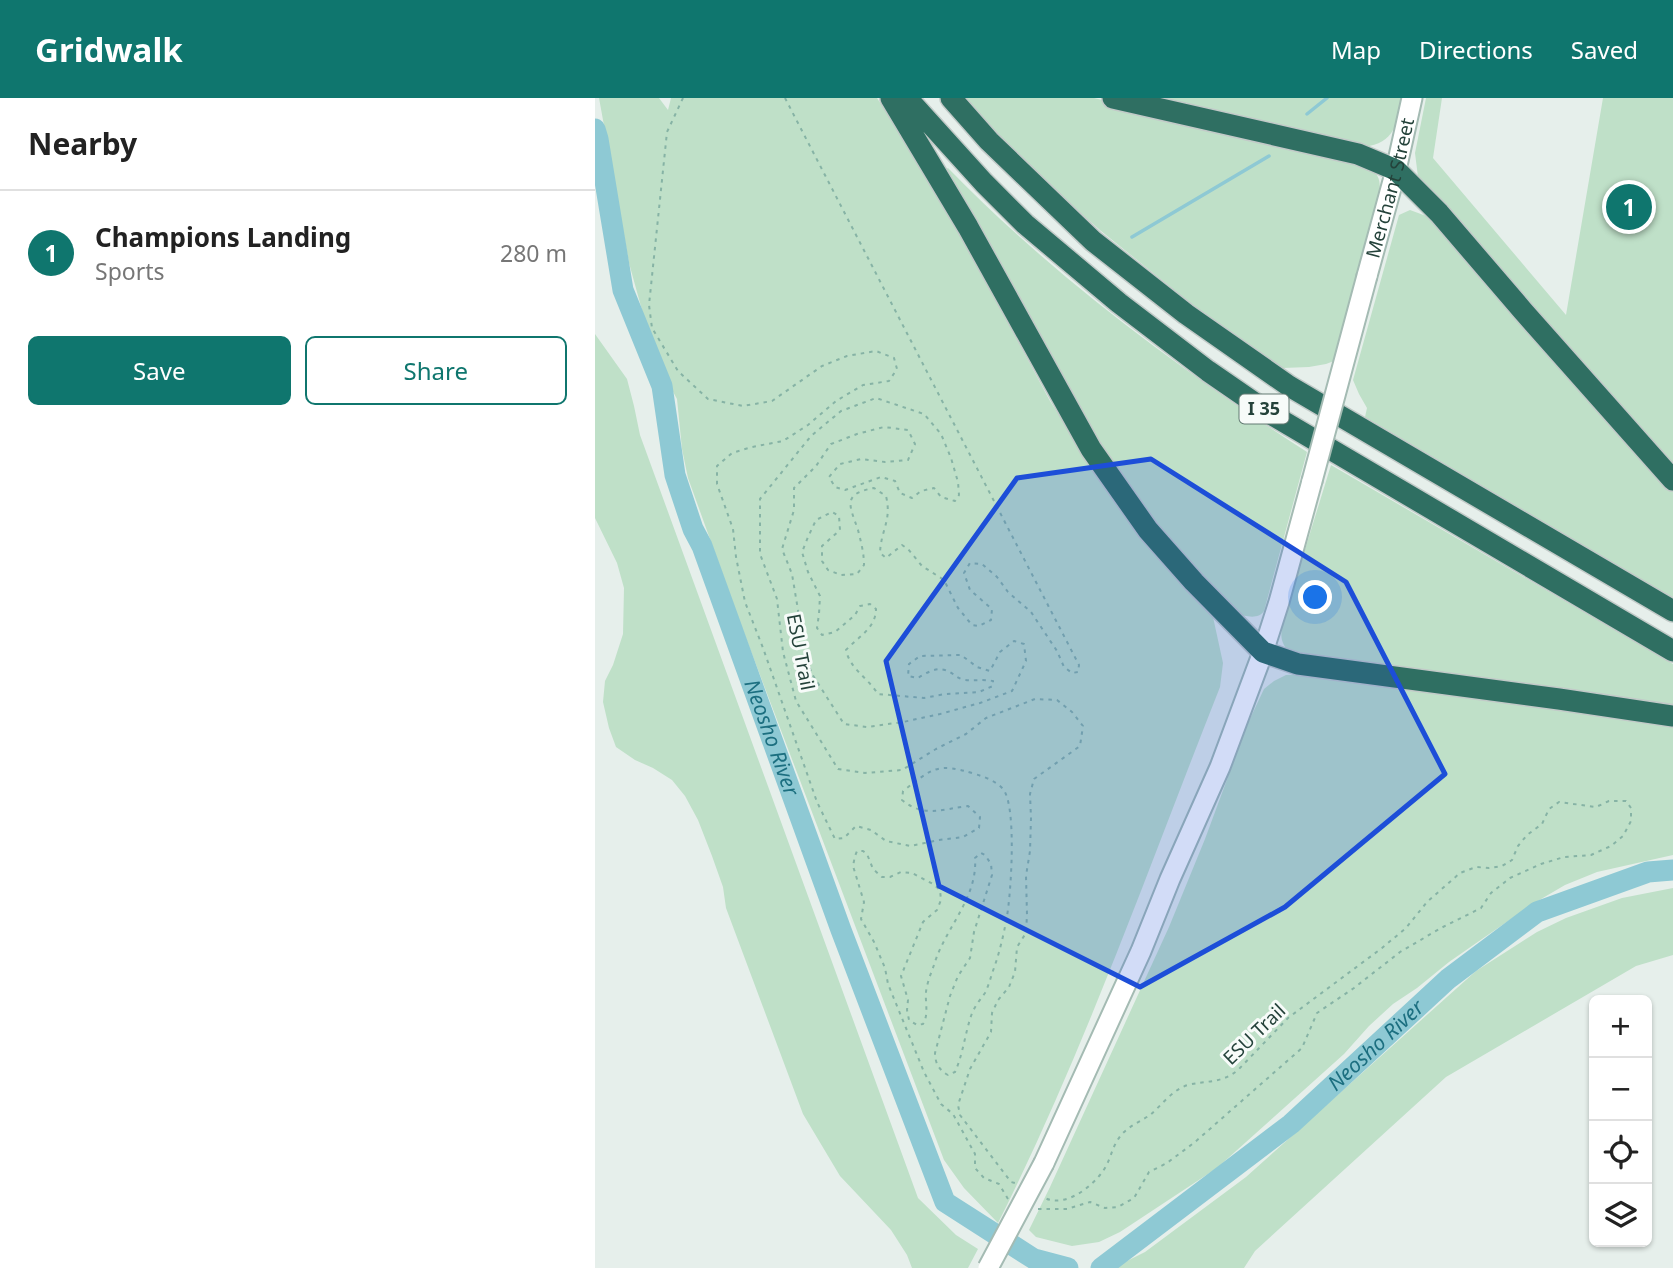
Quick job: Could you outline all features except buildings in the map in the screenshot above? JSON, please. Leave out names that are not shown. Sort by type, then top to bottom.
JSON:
[{"type":"highway","points":[[891,98],[968,227],[1091,449],[1148,530],[1194,582],[1263,652],[1298,664],[1673,716]]},
{"type":"highway","name":"I 35","points":[[907,98],[983,183],[1025,224],[1119,303],[1208,371],[1269,413],[1673,651]]},
{"type":"highway","name":"I 35","points":[[951,98],[989,141],[1093,242],[1186,314],[1289,386],[1673,611]]},
{"type":"highway","points":[[1113,98],[1358,154],[1396,170],[1439,213],[1673,480]]},
{"type":"main road","name":"Merchant Street","points":[[988,1268],[1044,1163],[1141,951],[1220,768],[1263,652],[1279,602],[1396,170],[1412,98]]},
{"type":"path","name":"ESU Trail","points":[[683,98],[667,132],[649,305],[652,328],[678,371],[708,399],[743,406],[772,401],[823,366],[846,356],[876,351],[894,358],[897,369],[889,381],[863,385],[836,401],[808,425],[783,441],[732,453],[717,466],[717,484],[733,529],[745,602],[817,802],[835,839],[843,838],[856,826],[871,830],[886,841],[909,846],[964,838],[979,828],[980,817],[968,806],[932,812],[912,808],[902,800],[903,791],[932,770],[947,767],[963,770],[989,778],[1004,790],[1012,834],[1007,915],[996,964],[987,989],[972,1012],[955,1072],[949,1075],[942,1072],[935,1062],[935,1053],[950,996],[958,976],[970,958],[974,932],[992,875],[991,864],[981,853],[975,858],[976,871],[970,890],[936,956],[926,989],[927,1017],[923,1024],[917,1026],[909,1020],[908,1000],[901,976],[923,922],[937,910],[941,900],[940,890],[912,873],[901,872],[882,877],[873,869],[863,851],[857,851],[853,866],[865,902],[861,919],[885,968],[888,984],[924,1072],[941,1104],[953,1114],[975,1154],[975,1168],[984,1178],[999,1184],[1011,1203]]},
{"type":"path","name":"ESU Trail","points":[[785,98],[1079,665],[1078,672],[1072,673],[1064,667],[1057,651],[1031,612],[982,564],[970,563],[964,573],[970,590],[992,609],[991,620],[979,626],[972,625],[958,608],[944,580],[922,566],[908,549],[902,545],[887,558],[880,553],[880,542],[888,519],[886,496],[874,488],[859,491],[851,499],[850,507],[864,553],[864,565],[857,575],[841,575],[828,570],[822,561],[823,545],[840,530],[839,516],[832,512],[816,520],[802,552],[820,596],[817,628],[822,635],[835,632],[855,615],[860,606],[870,604],[876,609],[876,618],[868,629],[846,650],[853,667],[879,694],[924,698],[979,692],[993,686],[993,681],[957,679],[944,670],[929,671],[918,678],[908,676],[909,664],[920,656],[961,655],[977,667],[990,671],[1000,652],[1014,642],[1024,644],[1025,661],[1012,691],[980,703],[902,722],[867,727],[844,724],[811,674],[801,644],[792,574],[782,549],[794,510],[794,488],[816,466],[831,444],[857,433],[884,427],[908,430],[915,444],[908,460],[885,462],[861,459],[840,464],[829,477],[835,487],[845,490],[881,477],[895,481],[900,493],[912,498],[921,491],[935,488],[941,497],[955,501],[959,495],[958,482],[951,458],[941,434],[924,414],[876,398],[841,411],[810,436],[760,499],[760,554],[776,599],[783,652],[796,701],[838,769],[865,773],[902,770],[966,734],[986,718],[1035,699],[1057,700],[1072,712],[1083,726],[1080,746],[1034,779],[1030,794],[1026,933],[1017,947],[1015,972],[1009,987],[992,1013],[991,1032],[971,1069],[958,1105],[960,1115],[1011,1182],[1021,1186]]},
{"type":"path","name":"ESU Trail","points":[[1036,1209],[1067,1209],[1090,1202],[1105,1208],[1118,1207],[1135,1198],[1149,1172],[1167,1163],[1195,1142],[1302,1048],[1317,1013],[1400,952],[1481,908],[1491,893],[1510,878],[1541,864],[1564,857],[1591,855],[1611,846],[1623,836],[1631,821],[1631,807],[1626,801],[1609,801],[1596,807],[1559,802],[1549,809],[1542,824],[1518,846],[1513,860],[1502,866],[1476,867],[1460,873],[1427,902],[1406,928],[1288,1018],[1229,1077],[1185,1086],[1150,1115],[1125,1130],[1114,1144],[1104,1170],[1089,1186],[1070,1198],[1052,1202],[1041,1196]]},
{"type":"highlighted area","points":[[1151,459],[1346,582],[1445,774],[1285,907],[1140,987],[939,886],[886,661],[1017,478]]},
{"type":"green space","points":[[599,98],[659,98],[668,110],[671,98],[877,98],[943,202],[1050,401],[1113,499],[1152,551],[1213,617],[1223,663],[1220,687],[1088,1025],[1030,1158],[998,1223],[964,1188],[944,1160],[688,478],[677,399],[666,379],[645,321],[629,263]]},
{"type":"green space","points":[[964,98],[1094,98],[1353,161],[1371,169],[1378,176],[1379,195],[1334,361],[1309,367],[1283,368],[1193,305],[1067,201],[994,131]]},
{"type":"green space","points":[[1145,98],[1402,98],[1393,131],[1382,141],[1364,147]]},
{"type":"green space","points":[[1426,98],[1442,98],[1433,158],[1566,315],[1603,98],[1673,98],[1673,466],[1418,177],[1415,153]]},
{"type":"green space","points":[[948,168],[1031,247],[1120,320],[1165,355],[1307,452],[1264,611],[1259,616],[1236,614],[1128,493],[942,172]]},
{"type":"green space","points":[[1410,210],[1437,220],[1673,486],[1673,598],[1365,417],[1367,408],[1353,380],[1399,215]]},
{"type":"green space","points":[[595,334],[627,379],[640,435],[918,1198],[956,1235],[978,1249],[968,1268],[912,1268],[891,1230],[840,1176],[803,1114],[726,908],[723,887],[698,820],[685,796],[672,780],[616,747],[603,702],[605,681],[623,634],[624,588],[617,563],[595,518]]},
{"type":"green space","points":[[1331,465],[1673,664],[1673,712],[1289,652],[1281,637],[1283,621]]},
{"type":"green space","points":[[1311,674],[1673,727],[1673,855],[1597,872],[1565,885],[1536,902],[1393,1004],[1344,1054],[1217,1168],[1120,1232],[1099,1242],[1072,1246],[1036,1237],[1029,1230],[1169,927],[1248,723],[1264,689],[1286,675]]},
{"type":"green space","points":[[1673,888],[1673,955],[1636,966],[1446,1077],[1255,1251],[1244,1268],[1113,1268],[1145,1252],[1246,1177],[1476,971],[1537,932],[1566,918],[1622,898]]},
{"type":"waterway","points":[[1307,114],[1327,98]]},
{"type":"waterway","name":"Neosho River","points":[[595,129],[623,290],[662,386],[675,475],[841,930],[945,1202],[1034,1259],[1068,1268]]},
{"type":"waterway","points":[[1132,237],[1269,156]]},
{"type":"waterway","name":"Neosho River","points":[[1101,1268],[1291,1124],[1448,979],[1537,912],[1648,872],[1673,870]]},
{"type":"place","name":"Champions Landing","points":[[1629,207]]}]
